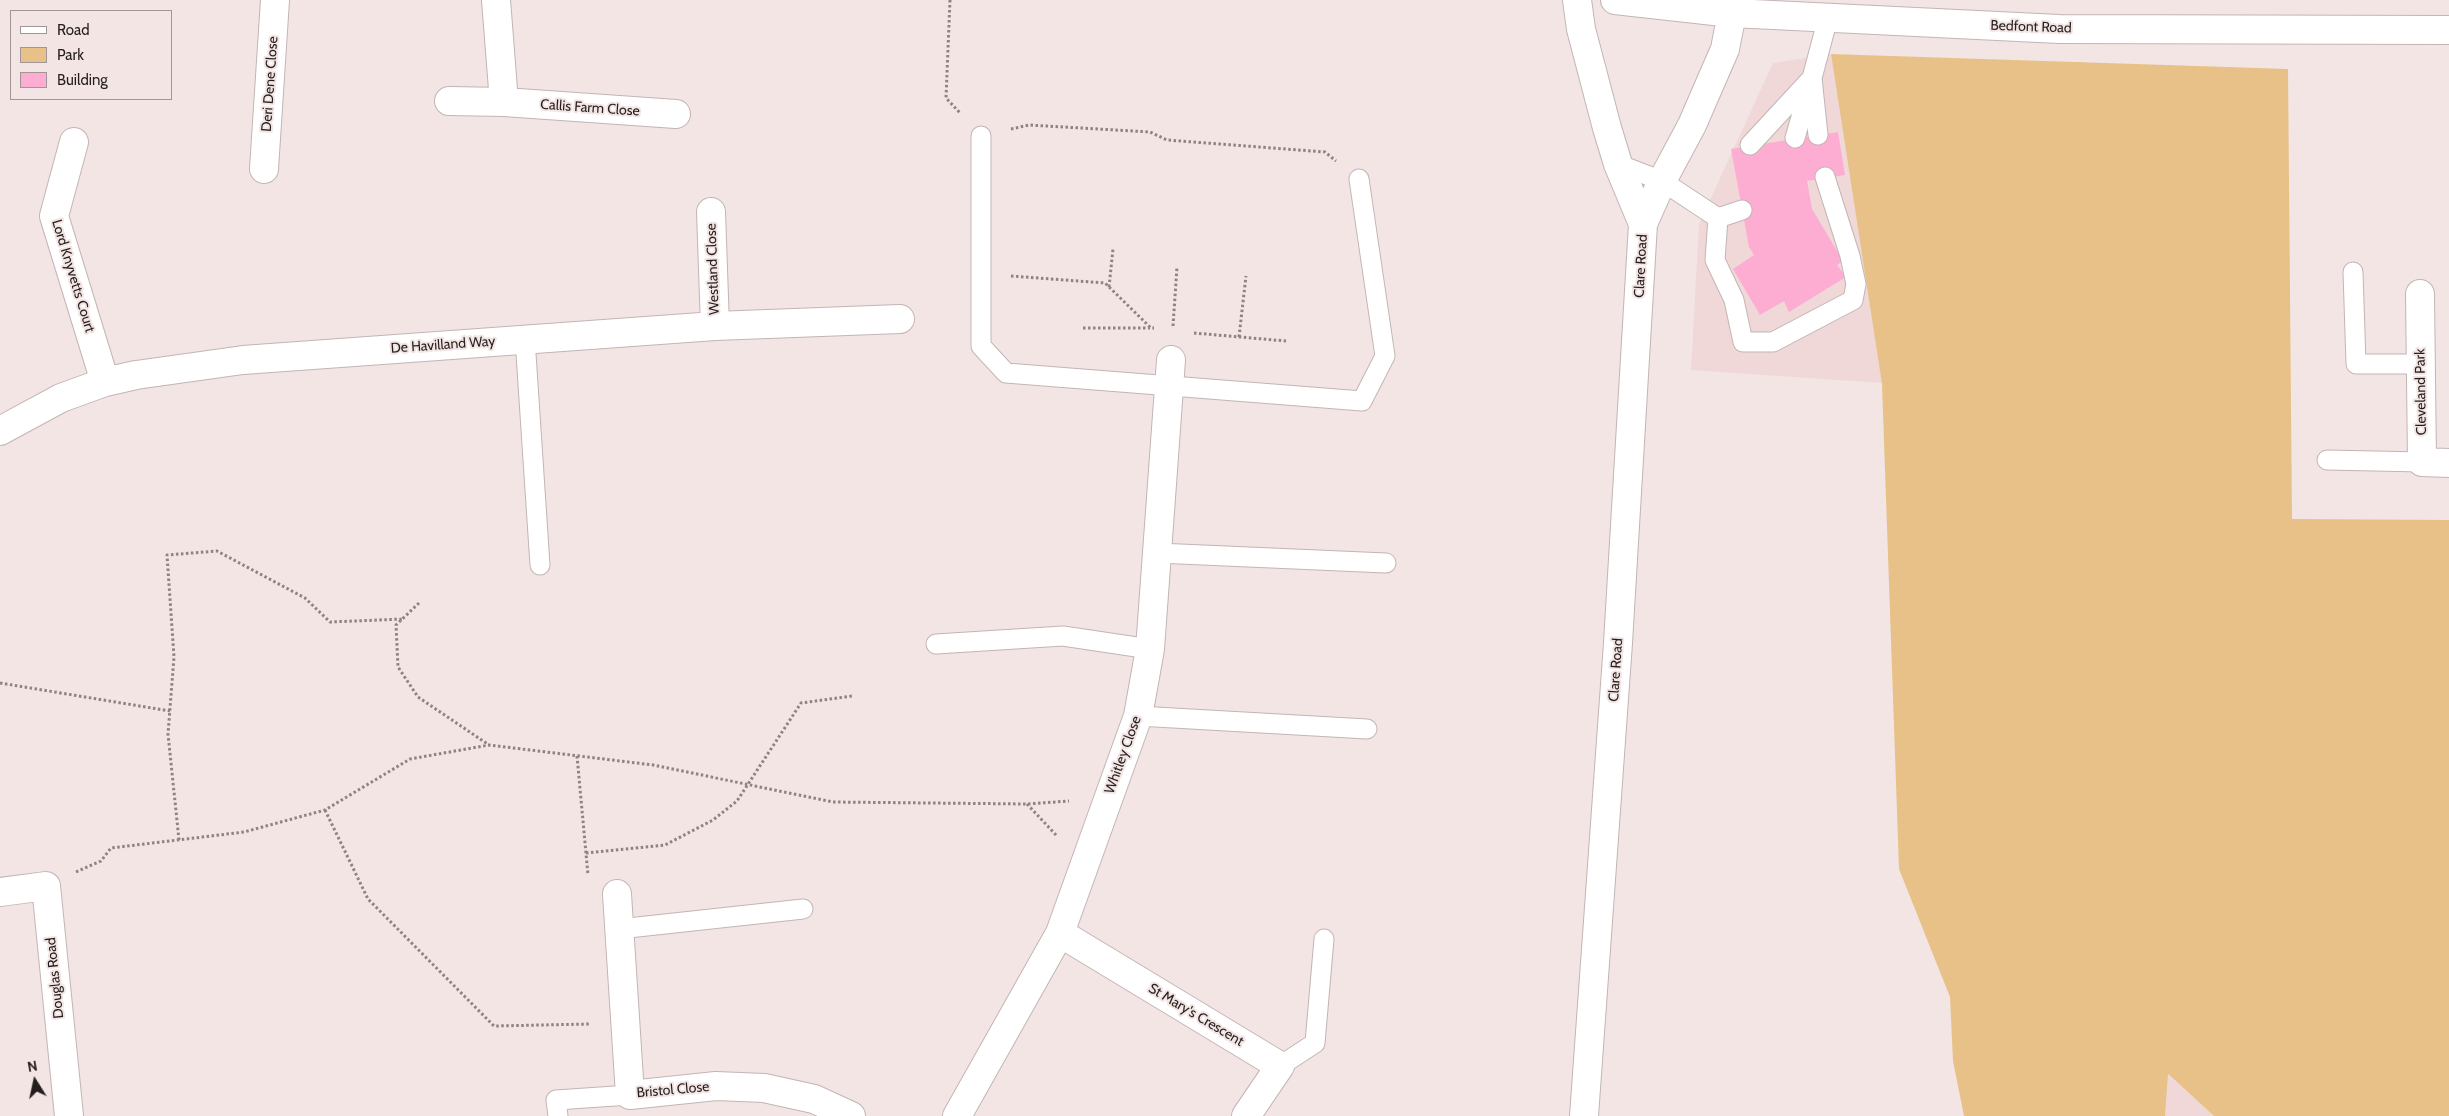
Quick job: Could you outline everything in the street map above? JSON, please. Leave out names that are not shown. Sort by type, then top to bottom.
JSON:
[{"type":"street","name":"Deri Dene Close","points":[[264,168],[275,0]]},
{"type":"street","points":[[496,0],[504,102]]},
{"type":"street","name":"Clare Road","points":[[1577,0],[1596,85],[1618,164],[1643,224]]},
{"type":"street","name":"Bedfont Road","points":[[1615,0],[1732,13],[2059,29],[2449,30]]},
{"type":"street","name":"Clare Road","points":[[1584,1116],[1618,644],[1643,224],[1662,181],[1692,125],[1725,49],[1732,13]]},
{"type":"street","name":"Callis Farm Close","points":[[449,101],[504,102],[676,114]]},
{"type":"street","name":"Lord Knyvetts Court","points":[[74,142],[54,216],[105,382]]},
{"type":"street","name":"Westland Close","points":[[711,212],[715,326]]},
{"type":"street","name":"Cleveland Park","points":[[2420,294],[2422,462]]},
{"type":"street","name":"De Havilland Way","points":[[0,431],[61,398],[105,382],[136,375],[244,360],[715,326],[900,320]]},
{"type":"street","name":"Whitley Close","points":[[956,1116],[1060,933],[1138,716],[1150,649],[1170,372]]},
{"type":"street","points":[[2422,462],[2449,462]]},
{"type":"street","points":[[0,892],[46,886]]},
{"type":"street","name":"Douglas Road","points":[[46,886],[69,1116]]},
{"type":"street","name":"Bristol Close","points":[[617,894],[630,1095],[716,1086],[764,1088],[814,1099],[851,1116]]},
{"type":"street","name":"St Mary's Crescent","points":[[1060,933],[1280,1066]]},
{"type":"street","points":[[1246,1116],[1280,1066]]},
{"type":"lane","points":[[1796,138],[1828,18]]},
{"type":"lane","points":[[1812,78],[1818,135]]},
{"type":"lane","points":[[1772,142],[1812,78]]},
{"type":"lane","points":[[1750,145],[1812,78]]},
{"type":"lane","points":[[981,136],[981,346],[1006,373],[1170,372],[1362,400],[1385,356],[1359,179]]},
{"type":"lane","points":[[1618,164],[1662,181],[1718,218]]},
{"type":"lane","points":[[1718,218],[1715,260],[1734,300],[1743,342],[1773,342],[1853,300],[1856,284],[1850,256],[1825,177]]},
{"type":"lane","points":[[1718,218],[1742,210]]},
{"type":"lane","points":[[2353,272],[2356,364],[2421,364]]},
{"type":"lane","points":[[526,339],[540,565]]},
{"type":"lane","points":[[2327,460],[2422,462]]},
{"type":"lane","points":[[1157,553],[1386,563]]},
{"type":"lane","points":[[936,644],[1063,636],[1150,649]]},
{"type":"lane","points":[[1138,716],[1367,729]]},
{"type":"lane","points":[[618,929],[803,908]]},
{"type":"lane","points":[[1280,1066],[1315,1043],[1324,939]]},
{"type":"lane","points":[[558,1116],[556,1100],[630,1095]]},
{"type":"path","points":[[950,0],[946,98],[981,136],[1029,125],[1150,132],[1167,140],[1325,152],[1359,179]]},
{"type":"path","points":[[1109,287],[1113,249]]},
{"type":"path","points":[[1170,372],[1177,267]]},
{"type":"path","points":[[981,273],[1105,283],[1151,328]]},
{"type":"path","points":[[1239,337],[1246,276]]},
{"type":"path","points":[[1083,328],[1151,328],[1286,341]]},
{"type":"path","points":[[179,840],[168,734],[174,658],[167,555],[217,551],[305,598],[330,622],[403,619]]},
{"type":"path","points":[[419,603],[396,625],[398,668],[418,697],[489,745]]},
{"type":"path","points":[[0,683],[170,711]]},
{"type":"path","points":[[586,853],[665,845],[713,820],[737,801],[800,703],[852,696]]},
{"type":"path","points":[[46,886],[101,861],[112,848],[244,832],[325,810],[410,759],[489,745],[653,765],[833,802],[1027,804],[1108,799]]},
{"type":"path","points":[[577,756],[588,881]]},
{"type":"path","points":[[1027,804],[1068,848],[1085,862]]},
{"type":"path","points":[[325,810],[368,899],[494,1026],[625,1023]]},
{"type":"shaded area","points":[[1831,54],[1882,383],[1691,370],[1699,224],[1773,63]]},
{"type":"shaded area","points":[[2167,1074],[2214,1116],[2165,1116]]},
{"type":"green space","points":[[1831,54],[2288,69],[2292,519],[2449,520],[2449,1116],[2214,1116],[2168,1074],[2165,1116],[1964,1116],[1953,1061],[1950,997],[1899,869],[1882,384]]},
{"type":"building","points":[[1838,132],[1845,175],[1807,181],[1812,209],[1843,261],[1837,265],[1846,277],[1789,312],[1784,301],[1760,315],[1733,269],[1754,255],[1749,247],[1731,149]]}]
